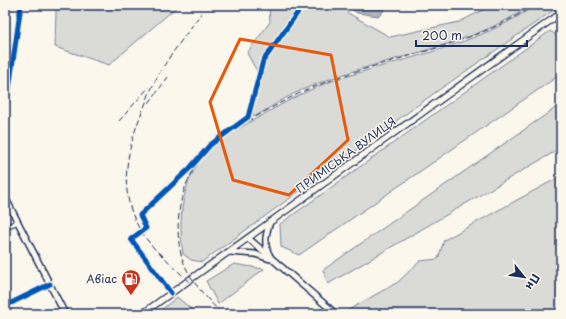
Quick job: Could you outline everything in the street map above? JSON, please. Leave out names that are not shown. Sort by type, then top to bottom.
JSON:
[{"type":"main road","name":"ПРИМІСЬКА ВУЛИЦЯ","points":[[142,314],[561,13]]},
{"type":"main road","points":[[5,197],[65,314]]},
{"type":"main road","points":[[270,222],[265,240],[268,253],[273,260]]},
{"type":"main road","points":[[248,238],[336,314]]},
{"type":"main road","points":[[229,252],[254,254],[273,260]]},
{"type":"street","points":[[5,106],[7,103],[21,5]]},
{"type":"street","points":[[171,293],[131,239],[146,228],[140,215],[190,168],[210,145],[248,117],[263,61],[303,5]]},
{"type":"street","points":[[5,227],[18,222]]},
{"type":"street","points":[[5,306],[50,284]]},
{"type":"highlighted area","points":[[240,39],[331,55],[348,140],[289,195],[233,180],[210,102]]},
{"type":"shaded area","points":[[64,5],[179,5],[109,65],[55,47],[56,10]]},
{"type":"shaded area","points":[[269,5],[343,5],[348,13],[390,37],[459,22],[493,5],[532,5],[506,21],[478,33],[360,69],[302,90],[254,117],[252,109],[260,77],[247,53],[270,22]]},
{"type":"shaded area","points":[[347,5],[385,5],[383,12],[379,16],[357,13]]},
{"type":"shaded area","points":[[536,5],[561,5],[436,92],[202,262],[191,260],[183,254],[181,215],[190,178],[196,166],[204,156],[224,139],[279,106],[316,87],[464,41],[513,19]]},
{"type":"shaded area","points":[[550,31],[561,38],[561,74],[299,255],[281,247],[280,224]]},
{"type":"shaded area","points":[[561,104],[561,148],[328,284],[323,270]]},
{"type":"shaded area","points":[[561,176],[561,314],[343,313],[398,282],[420,261],[438,259],[444,240]]},
{"type":"shaded area","points":[[234,264],[264,269],[218,304],[206,281]]},
{"type":"shaded area","points":[[177,297],[197,314],[156,314]]},
{"type":"railway","points":[[222,314],[201,291],[187,269],[182,257],[178,230],[182,195],[188,180],[205,155],[216,144],[242,125],[304,91],[351,73],[472,36],[488,30],[534,5]]},
{"type":"railway","points":[[162,256],[147,239],[136,222],[129,203],[126,185],[127,165],[137,125],[154,84],[160,72],[202,12]]},
{"type":"railway","points":[[149,103],[168,77]]},
{"type":"railway","points":[[119,121],[149,87]]},
{"type":"railway","points":[[159,252],[190,283]]},
{"type":"cycle path","points":[[5,106],[7,103],[21,5]]},
{"type":"cycle path","points":[[171,293],[131,239],[146,228],[140,215],[190,168],[210,145],[248,117],[263,61],[303,5]]},
{"type":"cycle path","points":[[5,306],[50,284]]},
{"type":"place","name":"Авіас","points":[[131,296]]}]
